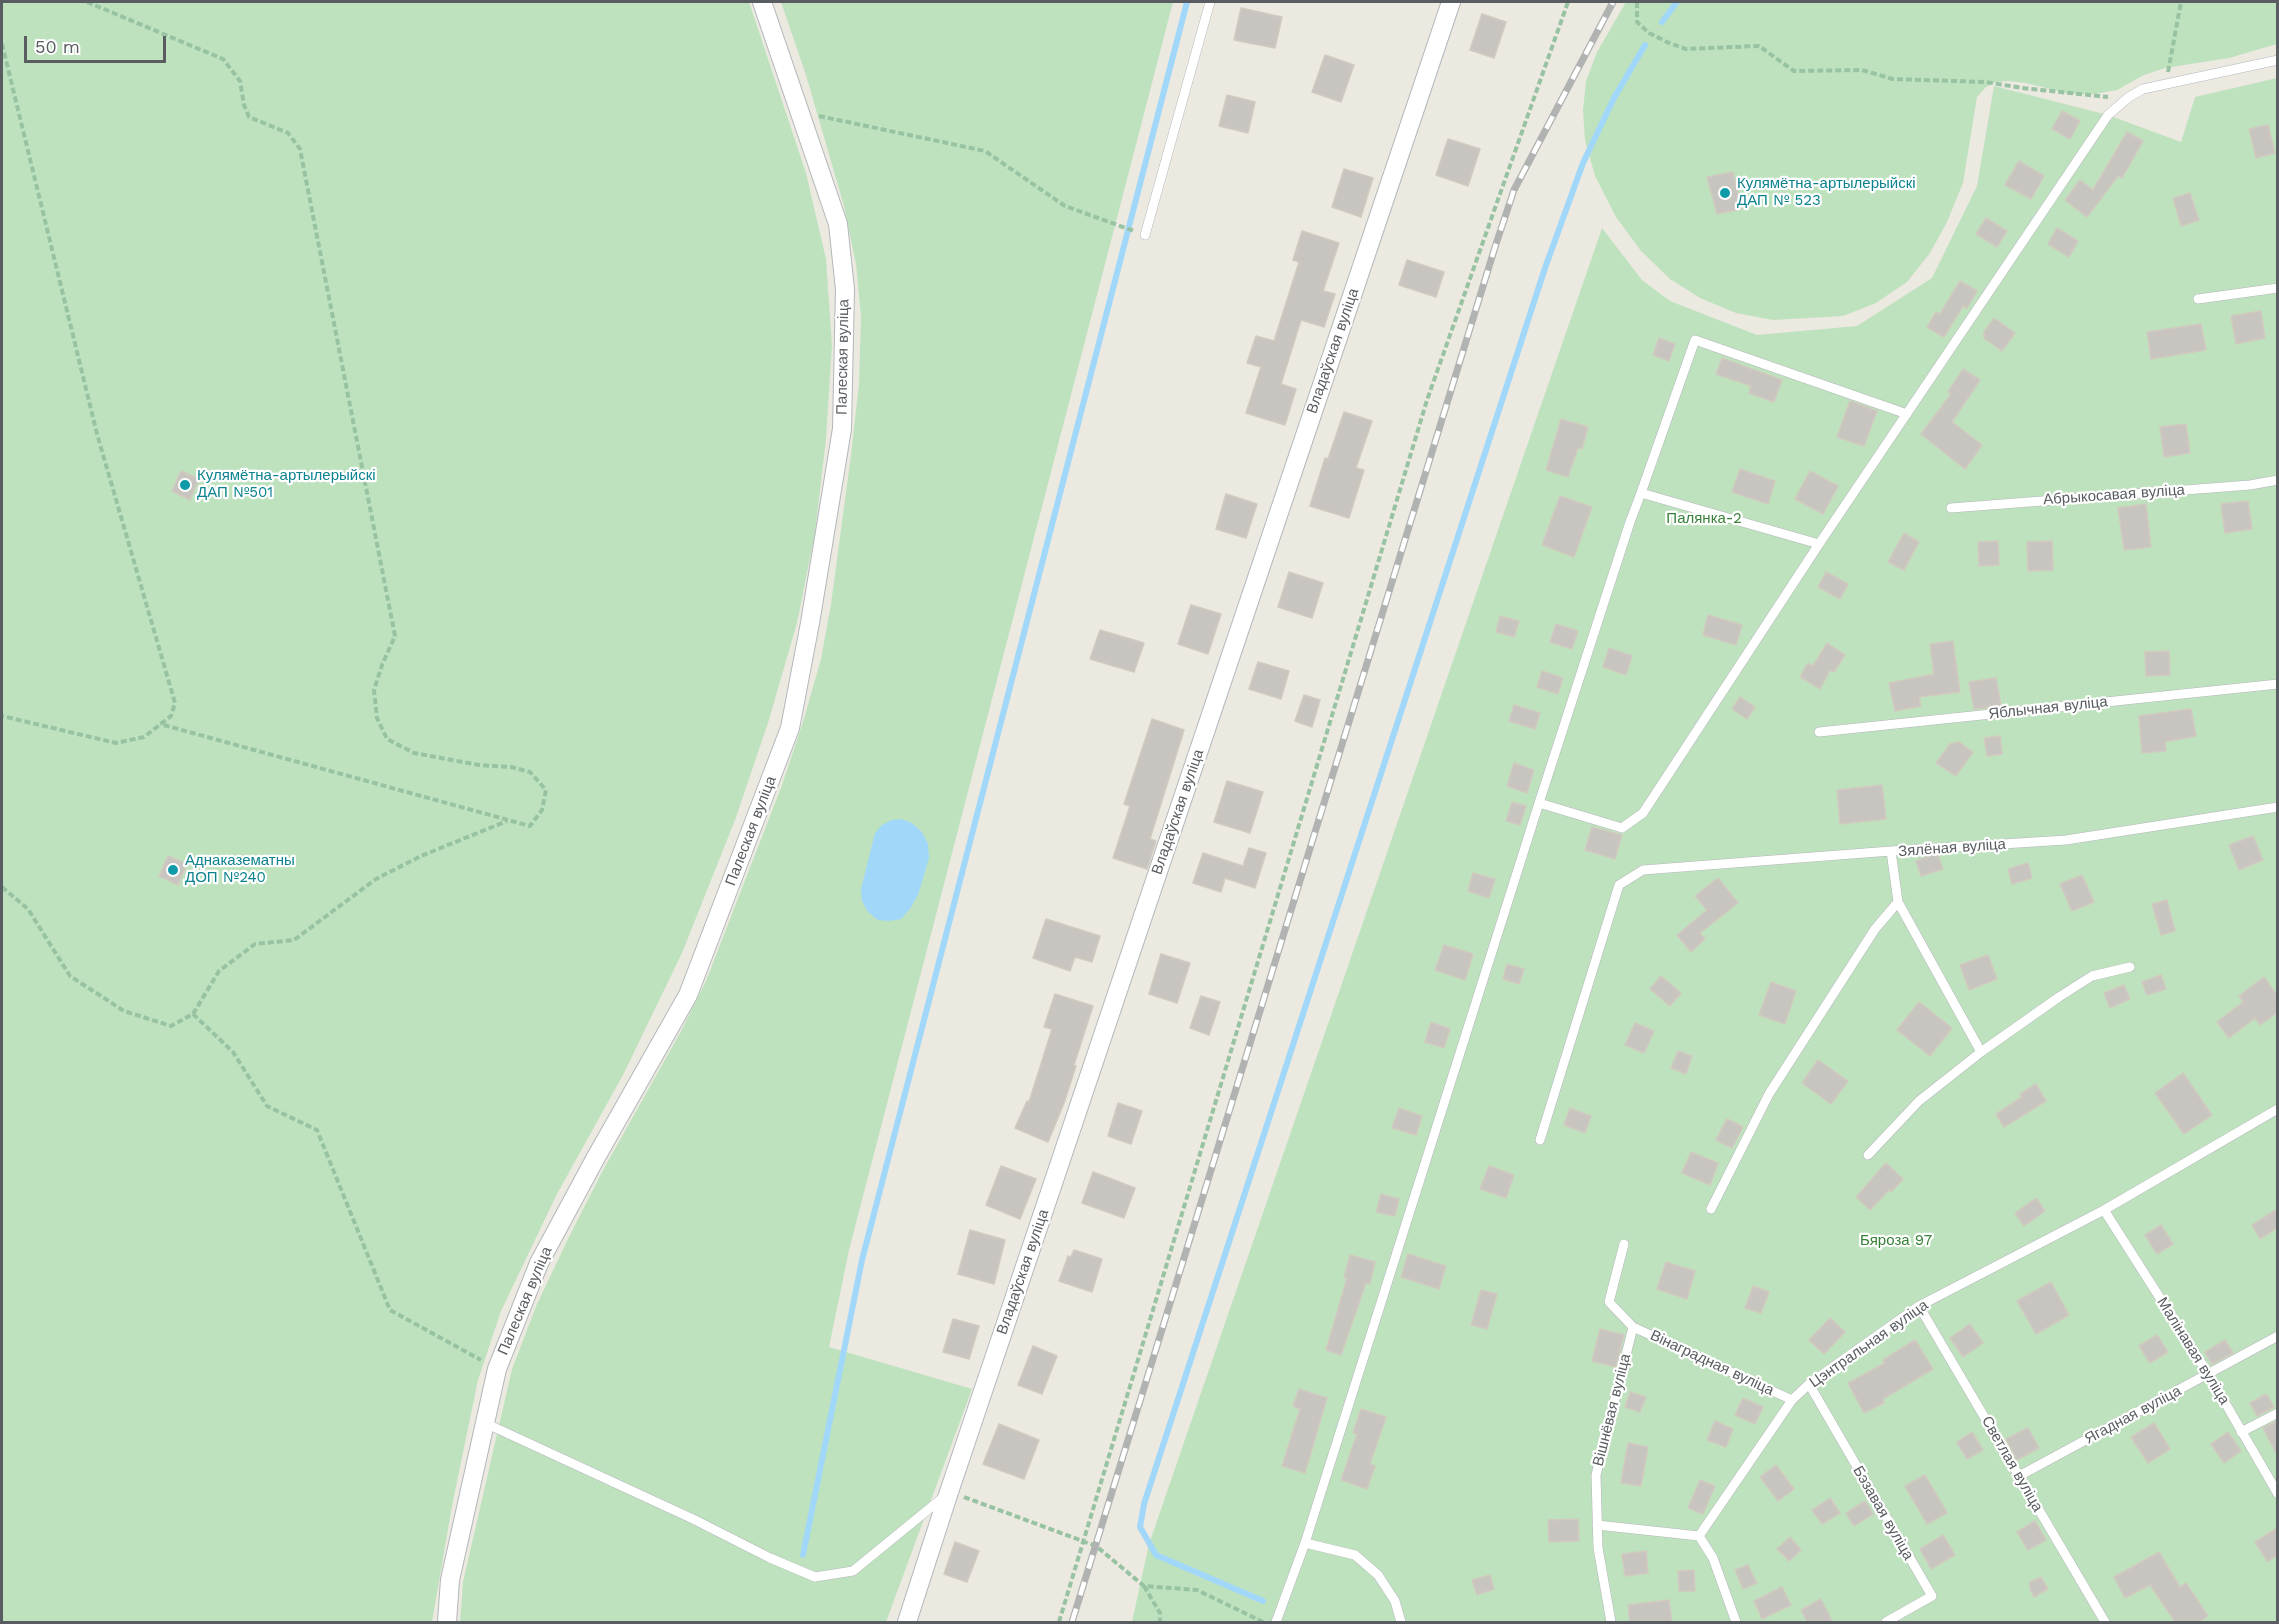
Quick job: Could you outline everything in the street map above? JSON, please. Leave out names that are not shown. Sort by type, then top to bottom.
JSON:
[{"type":"street","name":"Палеская вуліца","points":[[447,1623],[450,1580],[497,1369],[539,1263],[688,995],[790,728],[842,429],[844,301],[838,224],[762,2]]},
{"type":"street","name":"Владаўская вуліца","points":[[907,1623],[949,1492],[1451,2]]},
{"type":"lane","points":[[1145,235],[1210,2]]},
{"type":"lane","points":[[1539,803],[1622,828],[1643,813],[1819,544],[2108,115],[2129,97],[2143,89],[2277,60]]},
{"type":"lane","points":[[2198,298],[2277,288]]},
{"type":"lane","points":[[1276,1623],[1305,1543],[1630,522],[1695,340],[1907,414]]},
{"type":"lane","name":"Абрыкосавая вуліца","points":[[1951,508],[2277,480]]},
{"type":"lane","points":[[1641,493],[1819,544]]},
{"type":"lane","name":"Яблычная вуліца","points":[[1819,732],[2277,684]]},
{"type":"lane","name":"Зялёная вуліца","points":[[1981,1052],[1898,902],[1891,850],[2066,840],[2277,807]]},
{"type":"lane","points":[[1540,1140],[1619,885],[1643,870],[1891,850]]},
{"type":"lane","points":[[1711,1209],[1769,1094],[1875,929],[1898,902]]},
{"type":"lane","points":[[1868,1155],[1919,1101],[1981,1052],[2092,976],[2130,967]]},
{"type":"lane","name":"Цэнтральная вуліца","points":[[1699,1536],[1792,1400],[1809,1384],[1919,1306],[2104,1210],[2277,1109]]},
{"type":"lane","name":"Малінавая вуліца","points":[[2104,1210],[2209,1375],[2277,1494]]},
{"type":"lane","points":[[1624,1244],[1609,1302],[1633,1327]]},
{"type":"lane","name":"Светлая вуліца","points":[[1919,1306],[2105,1623]]},
{"type":"lane","name":"Вінаградная вуліца","points":[[1633,1327],[1792,1400]]},
{"type":"lane","name":"Вішнёвая вуліца","points":[[1611,1623],[1598,1548],[1596,1475],[1633,1327]]},
{"type":"lane","name":"Ягадная вуліца","points":[[2019,1476],[2209,1375],[2277,1336]]},
{"type":"lane","name":"Бэзавая вуліца","points":[[1809,1384],[1932,1596],[1886,1623]]},
{"type":"lane","points":[[2241,1432],[2277,1413]]},
{"type":"lane","points":[[485,1423],[693,1519],[770,1558],[815,1577],[853,1571],[949,1492]]},
{"type":"lane","points":[[1597,1525],[1699,1536],[1713,1558],[1736,1623]]},
{"type":"lane","points":[[1305,1543],[1355,1555],[1378,1575],[1395,1601],[1401,1623]]},
{"type":"path","points":[[87,2],[223,59],[240,81],[244,105],[249,117],[288,133],[300,148],[394,636],[374,690],[377,718],[387,739],[414,753],[479,765],[511,767],[530,772],[546,790],[542,810],[530,826],[160,724]]},
{"type":"path","points":[[1059,1623],[1427,400],[1568,2]]},
{"type":"path","points":[[1637,2],[1637,22],[1649,33],[1669,43],[1686,49],[1759,46],[1794,71],[1862,70],[1893,79],[1986,82],[2090,96],[2129,97]]},
{"type":"path","points":[[2166,83],[2181,2]]},
{"type":"path","points":[[2,44],[97,434],[175,703],[171,716],[144,737],[116,743],[2,716]]},
{"type":"path","points":[[801,112],[985,151],[1065,206],[1145,235]]},
{"type":"path","points":[[2,887],[28,909],[70,976],[124,1011],[171,1026],[193,1014],[219,971],[255,945],[294,940],[376,879],[421,856],[507,820]]},
{"type":"path","points":[[193,1014],[233,1052],[267,1106],[317,1130],[390,1310],[497,1369]]},
{"type":"path","points":[[949,1492],[1096,1546],[1143,1586],[1160,1613],[1160,1623]]},
{"type":"path","points":[[1143,1586],[1197,1590],[1263,1623]]},
{"type":"green space","points":[[2,2],[749,2],[806,173],[826,259],[832,345],[826,439],[815,533],[797,623],[768,723],[735,820],[682,953],[623,1075],[557,1194],[501,1311],[478,1380],[452,1506],[432,1622],[2,1622]]},
{"type":"green space","points":[[781,2],[1173,2],[849,1250],[829,1347],[972,1389],[886,1622],[460,1622],[463,1582],[512,1369],[537,1304],[568,1239],[706,981],[782,785],[821,659],[831,604],[851,455],[859,384],[861,317],[856,264],[844,206],[806,75]]},
{"type":"green space","points":[[1626,2],[2277,2],[2277,44],[2229,58],[2165,68],[2144,75],[2117,90],[2095,94],[2070,94],[2008,81],[1996,82],[1986,87],[1977,97],[1963,183],[1947,222],[1930,253],[1907,282],[1876,303],[1843,316],[1773,320],[1736,313],[1700,298],[1670,279],[1641,251],[1616,217],[1595,176],[1585,140],[1583,110],[1586,81],[1597,52]]},
{"type":"green space","name":"Бяроза 97","points":[[2277,78],[2277,1622],[1132,1622],[1149,1544],[1602,228],[1642,280],[1670,301],[1757,335],[1857,326],[1932,278],[1977,186],[1994,86],[2108,115],[2181,142],[2195,97]]},
{"type":"water","points":[[901,819],[912,823],[922,832],[928,844],[929,858],[918,895],[910,909],[901,919],[878,920],[868,912],[862,901],[861,889],[875,833],[882,825]]},
{"type":"building","points":[[1241,8],[1282,17],[1275,48],[1234,40]]},
{"type":"building","points":[[1482,14],[1506,22],[1494,58],[1470,50]]},
{"type":"building","points":[[1325,55],[1354,65],[1341,102],[1312,92]]},
{"type":"building","points":[[1227,95],[1255,102],[1248,133],[1219,126]]},
{"type":"building","points":[[2062,111],[2080,121],[2070,139],[2052,129]]},
{"type":"building","points":[[2268,125],[2275,153],[2256,158],[2249,129]]},
{"type":"building","points":[[2127,132],[2143,141],[2122,178],[2118,176],[2087,217],[2065,200],[2080,180],[2093,190]]},
{"type":"building","points":[[1448,139],[1480,149],[1468,186],[1436,175]]},
{"type":"building","points":[[2019,161],[2044,176],[2031,199],[2005,185]]},
{"type":"building","points":[[1344,169],[1373,178],[1361,217],[1332,207]]},
{"type":"building","name":"Кулямётна-артылерыйскі ДАП № 523","points":[[1733,172],[1742,209],[1717,214],[1707,177]]},
{"type":"building","points":[[2190,193],[2199,220],[2181,226],[2173,198]]},
{"type":"building","points":[[1986,218],[2007,231],[1997,247],[1976,234]]},
{"type":"building","points":[[2057,228],[2078,241],[2069,257],[2048,244]]},
{"type":"building","points":[[1302,231],[1339,243],[1323,291],[1335,294],[1324,327],[1301,320],[1281,384],[1296,389],[1285,425],[1246,413],[1261,367],[1247,363],[1256,336],[1274,341],[1299,262],[1293,260]]},
{"type":"building","points":[[1407,260],[1444,272],[1436,297],[1399,285]]},
{"type":"building","points":[[1960,281],[1977,291],[1967,308],[1963,306],[1944,337],[1927,327],[1936,312],[1940,314]]},
{"type":"building","points":[[2261,311],[2265,338],[2236,344],[2231,316]]},
{"type":"building","points":[[1994,318],[2015,333],[2002,351],[1984,338],[1984,332]]},
{"type":"building","points":[[2201,324],[2206,350],[2151,359],[2147,332]]},
{"type":"building","points":[[1659,338],[1675,344],[1669,361],[1653,355]]},
{"type":"building","points":[[1722,358],[1782,380],[1774,402],[1749,393],[1751,386],[1716,374]]},
{"type":"building","points":[[1963,369],[1980,380],[1952,422],[1982,445],[1965,469],[1921,434],[1951,394],[1948,392]]},
{"type":"building","points":[[1850,401],[1877,411],[1864,446],[1837,437]]},
{"type":"building","points":[[1344,412],[1372,421],[1356,468],[1364,470],[1349,518],[1310,506],[1325,458],[1328,459]]},
{"type":"building","points":[[1561,419],[1588,427],[1582,449],[1578,448],[1568,477],[1546,470]]},
{"type":"building","points":[[2186,424],[2190,453],[2164,457],[2160,427]]},
{"type":"building","points":[[1740,469],[1775,481],[1768,504],[1732,492]]},
{"type":"building","name":"Кулямётна-артылерыйскі ДАП №501","points":[[181,471],[199,479],[190,500],[172,491]]},
{"type":"building","points":[[1810,471],[1838,486],[1823,514],[1795,499]]},
{"type":"building","points":[[1226,494],[1257,504],[1246,538],[1216,529]]},
{"type":"building","points":[[1560,496],[1592,507],[1574,557],[1542,545]]},
{"type":"building","points":[[2248,501],[2252,529],[2225,533],[2221,504]]},
{"type":"building","points":[[2146,504],[2151,547],[2124,550],[2118,508]]},
{"type":"building","points":[[1904,533],[1919,542],[1904,570],[1888,562]]},
{"type":"building","points":[[1998,541],[1999,565],[1979,566],[1978,542]]},
{"type":"building","points":[[2052,541],[2053,570],[2028,571],[2027,542]]},
{"type":"building","points":[[1289,572],[1323,583],[1312,618],[1278,607]]},
{"type":"building","points":[[1826,572],[1848,584],[1840,599],[1818,587]]},
{"type":"building","points":[[1191,605],[1221,614],[1208,654],[1178,644]]},
{"type":"building","points":[[1708,615],[1742,625],[1736,645],[1703,635]]},
{"type":"building","points":[[1500,616],[1519,621],[1514,637],[1496,632]]},
{"type":"building","points":[[1556,624],[1578,631],[1572,649],[1550,642]]},
{"type":"building","points":[[1100,630],[1144,643],[1134,672],[1090,659]]},
{"type":"building","points":[[1953,641],[1960,692],[1919,697],[1921,706],[1895,711],[1889,683],[1934,674],[1930,644]]},
{"type":"building","points":[[1827,643],[1845,655],[1834,672],[1830,670],[1820,689],[1800,677],[1808,663],[1813,666]]},
{"type":"building","points":[[1609,648],[1632,656],[1626,675],[1603,667]]},
{"type":"building","points":[[2169,651],[2170,675],[2146,676],[2145,652]]},
{"type":"building","points":[[1258,662],[1289,671],[1281,699],[1249,689]]},
{"type":"building","points":[[1542,671],[1563,678],[1558,694],[1537,687]]},
{"type":"building","points":[[1996,678],[2001,706],[1974,709],[1969,682]]},
{"type":"building","points":[[1304,695],[1320,700],[1312,727],[1295,721]]},
{"type":"building","points":[[1740,697],[1755,707],[1747,719],[1732,709]]},
{"type":"building","points":[[1514,705],[1540,713],[1535,729],[1509,721]]},
{"type":"building","points":[[2191,709],[2196,736],[2165,742],[2166,751],[2142,753],[2139,716]]},
{"type":"building","points":[[1152,719],[1184,730],[1150,839],[1156,841],[1147,869],[1113,858],[1130,806],[1124,804]]},
{"type":"building","points":[[2000,736],[2002,754],[1987,756],[1984,738]]},
{"type":"building","points":[[1959,742],[1973,752],[1956,776],[1936,763],[1950,744]]},
{"type":"building","points":[[1514,763],[1534,770],[1527,793],[1507,786]]},
{"type":"building","points":[[1227,781],[1263,792],[1250,833],[1214,822]]},
{"type":"building","points":[[1882,785],[1886,819],[1840,824],[1837,790]]},
{"type":"building","points":[[1512,802],[1526,806],[1520,825],[1506,821]]},
{"type":"building","points":[[1592,827],[1622,835],[1615,859],[1585,850]]},
{"type":"building","points":[[2253,836],[2263,860],[2239,870],[2229,845]]},
{"type":"building","points":[[1249,848],[1266,853],[1255,888],[1225,878],[1221,892],[1193,883],[1203,853],[1243,866]]},
{"type":"building","points":[[1938,855],[1943,869],[1921,876],[1916,861]]},
{"type":"building","name":"Аднаказематны ДОП №240","points":[[168,856],[187,864],[178,885],[159,876]]},
{"type":"building","points":[[2028,863],[2032,878],[2012,884],[2008,869]]},
{"type":"building","points":[[1473,873],[1495,879],[1489,898],[1468,891]]},
{"type":"building","points":[[2082,875],[2094,902],[2072,911],[2060,884]]},
{"type":"building","points":[[1718,878],[1738,903],[1700,933],[1705,939],[1691,952],[1677,935],[1707,910],[1695,896]]},
{"type":"building","points":[[2167,900],[2175,931],[2161,935],[2152,904]]},
{"type":"building","points":[[1046,919],[1100,936],[1092,962],[1075,957],[1070,971],[1033,958]]},
{"type":"building","points":[[1444,945],[1473,954],[1465,980],[1435,970]]},
{"type":"building","points":[[1161,954],[1190,963],[1177,1003],[1149,994]]},
{"type":"building","points":[[1988,955],[1997,979],[1969,990],[1960,965]]},
{"type":"building","points":[[1507,964],[1524,969],[1519,984],[1503,979]]},
{"type":"building","points":[[2161,975],[2166,989],[2147,995],[2142,982]]},
{"type":"building","points":[[1661,976],[1681,993],[1670,1006],[1650,989]]},
{"type":"building","points":[[2264,977],[2277,995],[2277,1013],[2260,1025],[2255,1018],[2229,1038],[2217,1022],[2243,1002],[2239,996]]},
{"type":"building","points":[[1771,982],[1796,991],[1785,1024],[1759,1015]]},
{"type":"building","points":[[2124,985],[2130,999],[2110,1008],[2104,993]]},
{"type":"building","points":[[1055,994],[1093,1006],[1064,1103],[1048,1142],[1015,1128],[1027,1101],[1029,1102],[1052,1029],[1044,1027]]},
{"type":"building","points":[[1201,996],[1220,1002],[1209,1035],[1190,1028]]},
{"type":"building","points":[[1919,1002],[1952,1028],[1930,1056],[1897,1030]]},
{"type":"building","points":[[1431,1022],[1450,1029],[1444,1048],[1425,1042]]},
{"type":"building","points":[[1635,1023],[1654,1031],[1644,1053],[1625,1045]]},
{"type":"building","points":[[1678,1051],[1692,1056],[1686,1074],[1671,1068]]},
{"type":"building","points":[[1818,1060],[1848,1081],[1831,1104],[1802,1083]]},
{"type":"building","points":[[2183,1073],[2212,1115],[2184,1134],[2155,1093]]},
{"type":"building","points":[[2036,1084],[2046,1101],[2004,1127],[1996,1114],[2022,1097],[2020,1094]]},
{"type":"building","points":[[1118,1103],[1142,1111],[1131,1144],[1108,1136]]},
{"type":"building","points":[[1399,1108],[1422,1116],[1416,1135],[1392,1128]]},
{"type":"building","points":[[1570,1108],[1591,1116],[1585,1133],[1564,1125]]},
{"type":"building","points":[[1727,1119],[1743,1127],[1732,1148],[1716,1140]]},
{"type":"building","points":[[1691,1152],[1718,1163],[1710,1185],[1682,1173]]},
{"type":"building","points":[[1886,1163],[1903,1179],[1870,1210],[1856,1197]]},
{"type":"building","points":[[1001,1166],[1036,1179],[1020,1219],[986,1205]]},
{"type":"building","points":[[1489,1166],[1514,1175],[1506,1198],[1480,1189]]},
{"type":"building","points":[[1093,1172],[1135,1188],[1124,1218],[1082,1203]]},
{"type":"building","points":[[1381,1194],[1399,1199],[1395,1216],[1376,1212]]},
{"type":"building","points":[[2036,1198],[2045,1211],[2024,1226],[2015,1213]]},
{"type":"building","points":[[2277,1209],[2277,1228],[2260,1239],[2252,1225]]},
{"type":"building","points":[[2161,1225],[2173,1244],[2157,1254],[2145,1235]]},
{"type":"building","points":[[970,1230],[1005,1240],[994,1284],[958,1274]]},
{"type":"building","points":[[1074,1250],[1102,1259],[1092,1292],[1059,1281],[1068,1256],[1071,1257]]},
{"type":"building","points":[[1408,1254],[1446,1266],[1439,1289],[1401,1277]]},
{"type":"building","points":[[1350,1255],[1375,1262],[1370,1284],[1366,1283],[1341,1355],[1326,1350],[1347,1278],[1344,1278]]},
{"type":"building","points":[[1666,1262],[1695,1271],[1687,1299],[1657,1289]]},
{"type":"building","points":[[2051,1282],[2069,1315],[2036,1334],[2017,1301]]},
{"type":"building","points":[[1753,1286],[1769,1292],[1761,1313],[1745,1308]]},
{"type":"building","points":[[1481,1290],[1497,1294],[1487,1329],[1471,1325]]},
{"type":"building","points":[[1830,1318],[1845,1332],[1824,1354],[1809,1340]]},
{"type":"building","points":[[953,1319],[979,1326],[969,1359],[943,1352]]},
{"type":"building","points":[[1970,1324],[1983,1343],[1963,1357],[1950,1338]]},
{"type":"building","points":[[1600,1329],[1624,1335],[1616,1367],[1592,1361]]},
{"type":"building","points":[[2157,1335],[2168,1352],[2150,1363],[2139,1346]]},
{"type":"building","points":[[1915,1340],[1933,1369],[1883,1399],[1884,1403],[1864,1413],[1848,1383],[1885,1363],[1883,1360]]},
{"type":"building","points":[[2225,1340],[2233,1353],[2212,1364],[2205,1352]]},
{"type":"building","points":[[1033,1346],[1057,1356],[1042,1394],[1018,1385]]},
{"type":"building","points":[[1299,1389],[1327,1398],[1305,1473],[1282,1466],[1300,1409],[1293,1406]]},
{"type":"building","points":[[1630,1392],[1646,1397],[1640,1412],[1625,1407]]},
{"type":"building","points":[[2266,1394],[2274,1407],[2257,1416],[2250,1403]]},
{"type":"building","points":[[1743,1398],[1763,1407],[1755,1424],[1735,1415]]},
{"type":"building","points":[[1361,1409],[1386,1417],[1370,1464],[1375,1466],[1367,1489],[1341,1480],[1357,1434],[1353,1433]]},
{"type":"building","points":[[1715,1421],[1733,1429],[1726,1447],[1707,1440]]},
{"type":"building","points":[[2277,1421],[2277,1455],[2263,1428]]},
{"type":"building","points":[[2154,1423],[2170,1449],[2148,1463],[2131,1437]]},
{"type":"building","points":[[999,1424],[1039,1440],[1024,1479],[983,1464]]},
{"type":"building","points":[[2028,1428],[2039,1448],[2017,1460],[2006,1439]]},
{"type":"building","points":[[1972,1432],[1983,1450],[1967,1459],[1957,1442]]},
{"type":"building","points":[[2228,1432],[2241,1451],[2224,1463],[2211,1444]]},
{"type":"building","points":[[1628,1443],[1648,1447],[1641,1486],[1621,1483]]},
{"type":"building","points":[[1776,1465],[1794,1489],[1778,1501],[1760,1477]]},
{"type":"building","points":[[1925,1475],[1947,1513],[1927,1524],[1905,1486]]},
{"type":"building","points":[[1700,1480],[1715,1486],[1703,1514],[1688,1508]]},
{"type":"building","points":[[1830,1498],[1840,1513],[1822,1524],[1812,1510]]},
{"type":"building","points":[[1865,1501],[1873,1514],[1854,1526],[1846,1513]]},
{"type":"building","points":[[1578,1519],[1579,1541],[1549,1542],[1548,1520]]},
{"type":"building","points":[[2035,1521],[2046,1540],[2028,1550],[2017,1532]]},
{"type":"building","points":[[2277,1528],[2277,1555],[2268,1562],[2255,1542]]},
{"type":"building","points":[[1943,1535],[1955,1555],[1931,1569],[1920,1549]]},
{"type":"building","points":[[1790,1537],[1801,1550],[1789,1561],[1777,1549]]},
{"type":"building","points":[[955,1542],[979,1551],[967,1582],[944,1574]]},
{"type":"building","points":[[1646,1551],[1648,1573],[1625,1576],[1622,1554]]},
{"type":"building","points":[[2159,1552],[2180,1587],[2186,1583],[2208,1616],[2198,1623],[2176,1623],[2150,1585],[2125,1598],[2114,1577]]},
{"type":"building","points":[[1748,1565],[1757,1583],[1743,1589],[1735,1570]]},
{"type":"building","points":[[1694,1570],[1695,1591],[1679,1591],[1678,1571]]},
{"type":"building","points":[[1490,1575],[1494,1589],[1477,1595],[1472,1580]]},
{"type":"building","points":[[2041,1577],[2048,1589],[2034,1597],[2030,1589],[2030,1582]]},
{"type":"building","points":[[1782,1587],[1791,1605],[1762,1619],[1754,1601]]},
{"type":"building","points":[[1821,1599],[1833,1623],[1808,1623],[1801,1610]]},
{"type":"building","points":[[1669,1600],[1672,1623],[1630,1623],[1628,1605]]},
{"type":"waterway","points":[[803,1555],[862,1260],[1187,2]]},
{"type":"waterway","points":[[1662,22],[1677,2]]},
{"type":"waterway","points":[[1263,1601],[1156,1555],[1140,1527],[1144,1504],[1545,268],[1583,163],[1614,98],[1645,45]]},
{"type":"railway","points":[[1072,1622],[1514,190],[1613,2]]},
{"type":"place","name":"Кулямётна-артылерыйскі ДАП № 523","points":[[1725,193]]},
{"type":"place","name":"Кулямётна-артылерыйскі ДАП №501","points":[[185,485]]},
{"type":"place","name":"Аднаказематны ДОП №240","points":[[173,870]]},
{"type":"park label","name":"Палянка-2","points":[[1704,519]]}]
